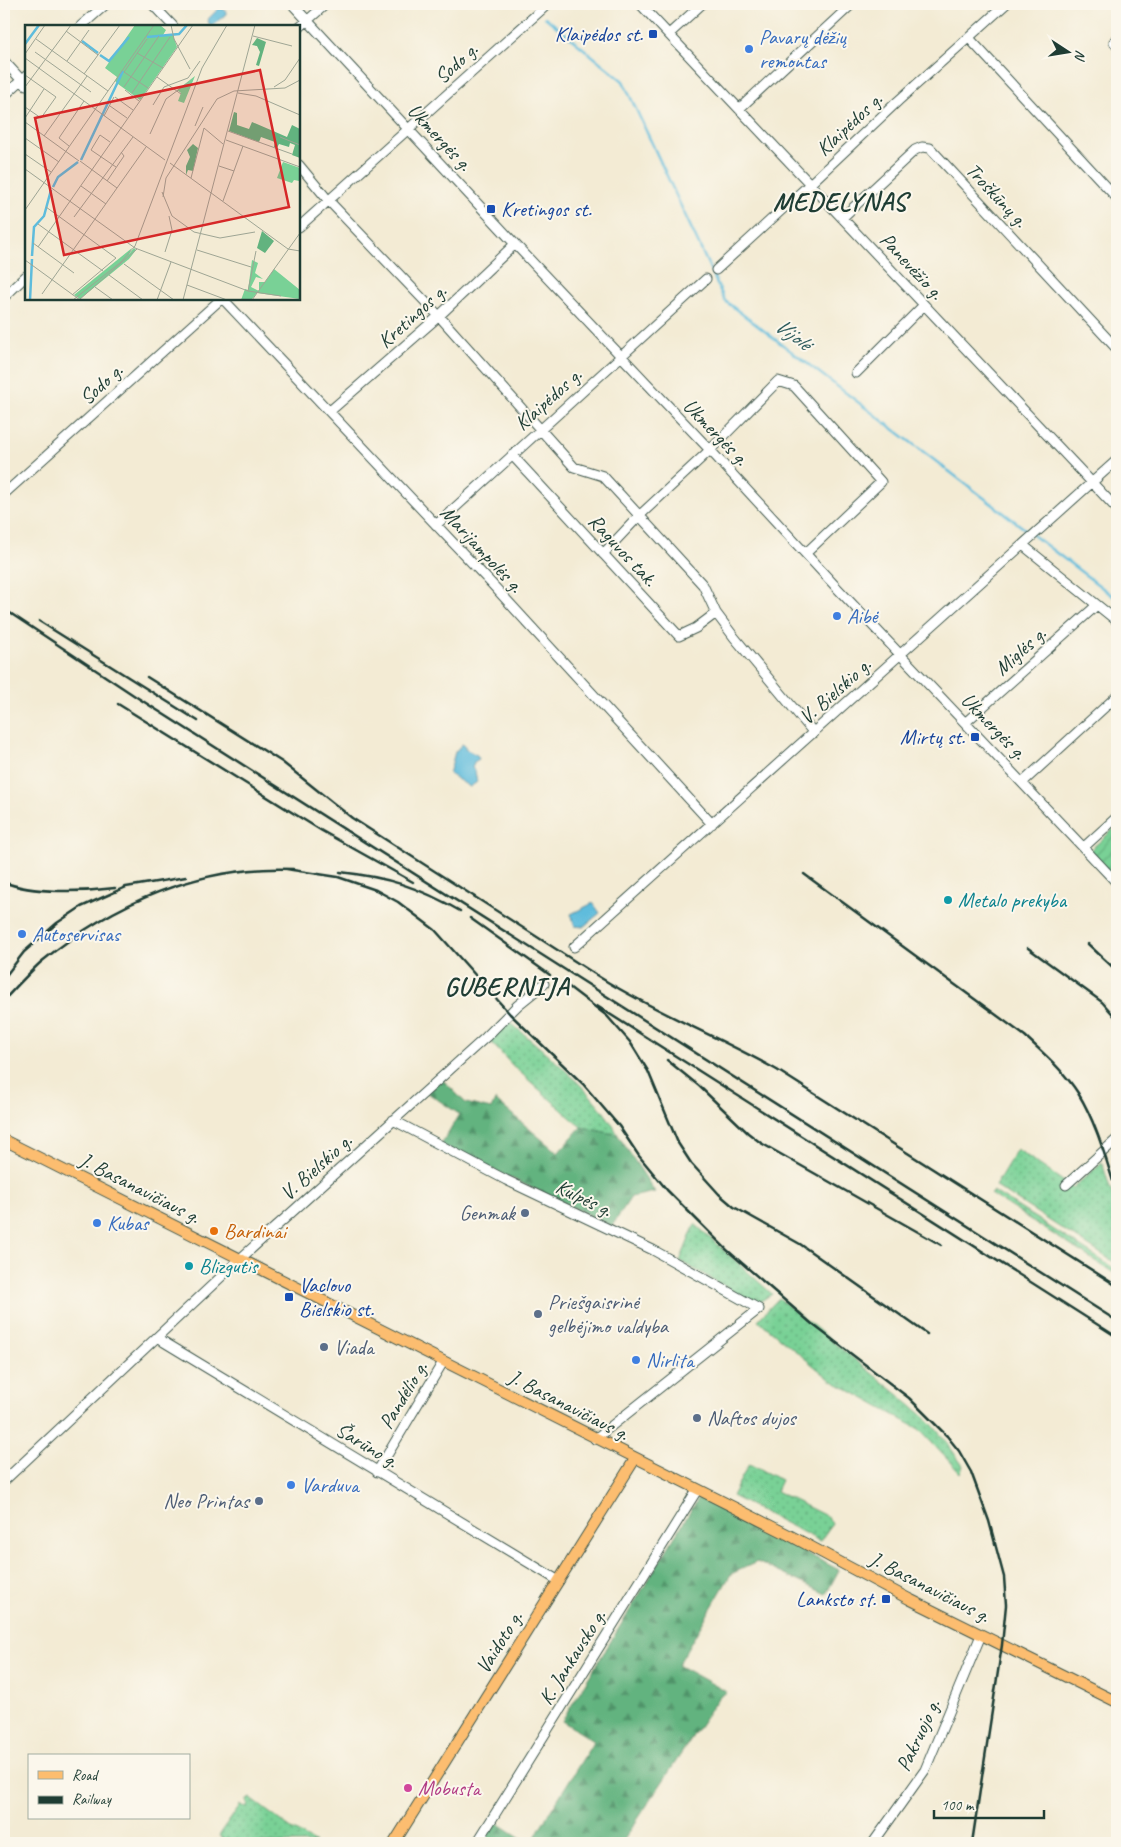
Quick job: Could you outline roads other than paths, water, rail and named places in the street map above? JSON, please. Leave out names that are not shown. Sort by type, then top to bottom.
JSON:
[{"type":"main road","name":"J. Basanavičiaus g.","points":[[4,1140],[1117,1702]]},
{"type":"main road","name":"Vaidoto g.","points":[[394,1843],[635,1459]]},
{"type":"street","points":[[82,25],[106,4]]},
{"type":"street","points":[[152,4],[172,25]]},
{"type":"street","name":"Ukmergės g.","points":[[292,4],[620,357],[1117,882]]},
{"type":"street","points":[[300,27],[326,4]]},
{"type":"street","name":"Sodo g.","points":[[300,226],[548,4]]},
{"type":"street","name":"Panevėžio g.","points":[[640,4],[1117,509]]},
{"type":"street","points":[[669,34],[702,4]]},
{"type":"street","points":[[739,109],[852,4]]},
{"type":"street","name":"Klaipėdos g.","points":[[716,270],[898,100],[1006,4]]},
{"type":"street","points":[[970,38],[1117,198]]},
{"type":"street","points":[[1117,39],[1114,42],[1117,46]]},
{"type":"street","points":[[4,61],[25,80],[4,96]]},
{"type":"street","name":"Troškūnų g.","points":[[842,218],[915,150],[922,147],[930,148],[1117,349]]},
{"type":"street","name":"Raguvos tak.","points":[[300,166],[328,200],[439,316],[574,467],[603,476],[703,585],[716,613],[814,733]]},
{"type":"street","name":"Kretingos g.","points":[[330,411],[439,316],[514,244]]},
{"type":"street","points":[[4,296],[25,277]]},
{"type":"street","name":"Klaipėdos g.","points":[[436,525],[706,279]]},
{"type":"street","name":"Sodo g.","points":[[4,494],[221,300]]},
{"type":"street","name":"Marijampolės g.","points":[[223,300],[330,411],[712,824]]},
{"type":"street","points":[[856,373],[924,305]]},
{"type":"street","points":[[603,554],[639,516],[710,450],[778,381],[794,386],[881,482],[806,553]]},
{"type":"street","name":"Raguvos tak.","points":[[512,455],[679,636],[696,628],[716,613]]},
{"type":"street","name":"V. Bielskio g.","points":[[574,947],[902,655],[1117,460]]},
{"type":"street","points":[[1030,540],[1096,605],[1117,621]]},
{"type":"street","name":"Miglės g.","points":[[966,722],[1096,605]]},
{"type":"street","points":[[1023,782],[1117,696]]},
{"type":"street","points":[[1084,847],[1117,817]]},
{"type":"street","name":"V. Bielskio g.","points":[[4,1481],[240,1258],[486,1037],[518,1005],[544,984]]},
{"type":"street","name":"Kulpės g.","points":[[394,1120],[506,1180],[653,1250],[759,1309],[595,1439]]},
{"type":"street","points":[[1066,1185],[1117,1139]]},
{"type":"street","name":"Šarūno g.","points":[[158,1337],[559,1581]]},
{"type":"street","name":"Pandėlio g.","points":[[377,1472],[443,1362]]},
{"type":"street","name":"K. Jankausko g.","points":[[476,1843],[697,1490]]},
{"type":"street","name":"Pakruojo g.","points":[[873,1843],[925,1770],[982,1634]]},
{"type":"water","points":[[219,8],[223,8],[226,12],[213,25],[209,25],[208,19]]},
{"type":"water","points":[[462,744],[465,746],[465,749],[477,755],[479,759],[474,762],[472,768],[475,771],[477,782],[470,787],[449,774],[455,752]]},
{"type":"water","points":[[593,903],[600,913],[583,927],[575,926],[571,914]]},
{"type":"waterway","name":"Vijolė","points":[[545,17],[623,81],[725,301],[1117,599]]},
{"type":"railway","points":[[4,609],[138,698],[1117,1321]]},
{"type":"railway","points":[[39,621],[198,721]]},
{"type":"railway","points":[[147,677],[282,762],[352,818],[601,978],[622,991],[777,1070],[1117,1286]]},
{"type":"railway","points":[[118,704],[322,831],[413,882]]},
{"type":"railway","points":[[4,1000],[41,962],[98,922],[128,906],[159,892],[191,881],[258,869],[293,869]]},
{"type":"railway","points":[[286,869],[338,877],[376,890],[398,902],[435,930],[510,1014],[583,1084],[619,1126],[639,1156],[667,1190],[727,1250],[812,1324],[909,1398],[947,1436],[959,1451],[971,1472],[989,1521],[1004,1577],[1006,1605],[1002,1645],[972,1843]]},
{"type":"railway","points":[[340,872],[402,884],[431,895],[460,911]]},
{"type":"railway","points":[[804,874],[1025,1036],[1053,1063],[1078,1093],[1091,1117],[1117,1194]]},
{"type":"railway","points":[[4,978],[24,952],[57,923],[81,907],[126,887],[186,877]]},
{"type":"railway","points":[[4,882],[29,889],[58,891],[115,888]]},
{"type":"railway","points":[[470,918],[550,975]]},
{"type":"railway","points":[[1088,944],[1117,971]]},
{"type":"railway","points":[[1028,948],[1102,1002],[1117,1019]]},
{"type":"railway","points":[[569,987],[607,1016],[630,1042],[648,1071],[678,1143],[691,1163],[719,1194],[734,1207],[800,1244],[927,1334]]},
{"type":"railway","points":[[597,1006],[1117,1337]]},
{"type":"railway","points":[[667,1060],[699,1086],[761,1143],[941,1245]]},
{"type":"place","name":"Klaipėdos st.","points":[[653,34]]},
{"type":"place","name":"Pavarų dėžių remontas","points":[[749,49]]},
{"type":"place","name":"Kretingos st.","points":[[491,209]]},
{"type":"place","name":"Aibė","points":[[837,616]]},
{"type":"place","name":"Mirtų st.","points":[[975,737]]},
{"type":"place","name":"Metalo prekyba","points":[[948,900]]},
{"type":"place","name":"Autoservisas","points":[[22,934]]},
{"type":"place","name":"Genmak","points":[[525,1213]]},
{"type":"place","name":"Kubas","points":[[97,1223]]},
{"type":"place","name":"Bardinai","points":[[214,1231]]},
{"type":"place","name":"Blizgutis","points":[[189,1266]]},
{"type":"place","name":"Vaclovo Bielskio st.","points":[[289,1297]]},
{"type":"place","name":"Priešgaisrinė gelbėjimo valdyba","points":[[538,1314]]},
{"type":"place","name":"Viada","points":[[324,1347]]},
{"type":"place","name":"Nirlita","points":[[636,1360]]},
{"type":"place","name":"Naftos dujos","points":[[697,1418]]},
{"type":"place","name":"Varduva","points":[[291,1485]]},
{"type":"place","name":"Neo Printas","points":[[259,1501]]},
{"type":"place","name":"Lanksto st.","points":[[886,1599]]},
{"type":"place","name":"Mobusta","points":[[408,1788]]},
{"type":"district","name":"MEDELYNAS","points":[[840,201]]},
{"type":"district","name":"GUBERNIJA","points":[[507,986]]}]
